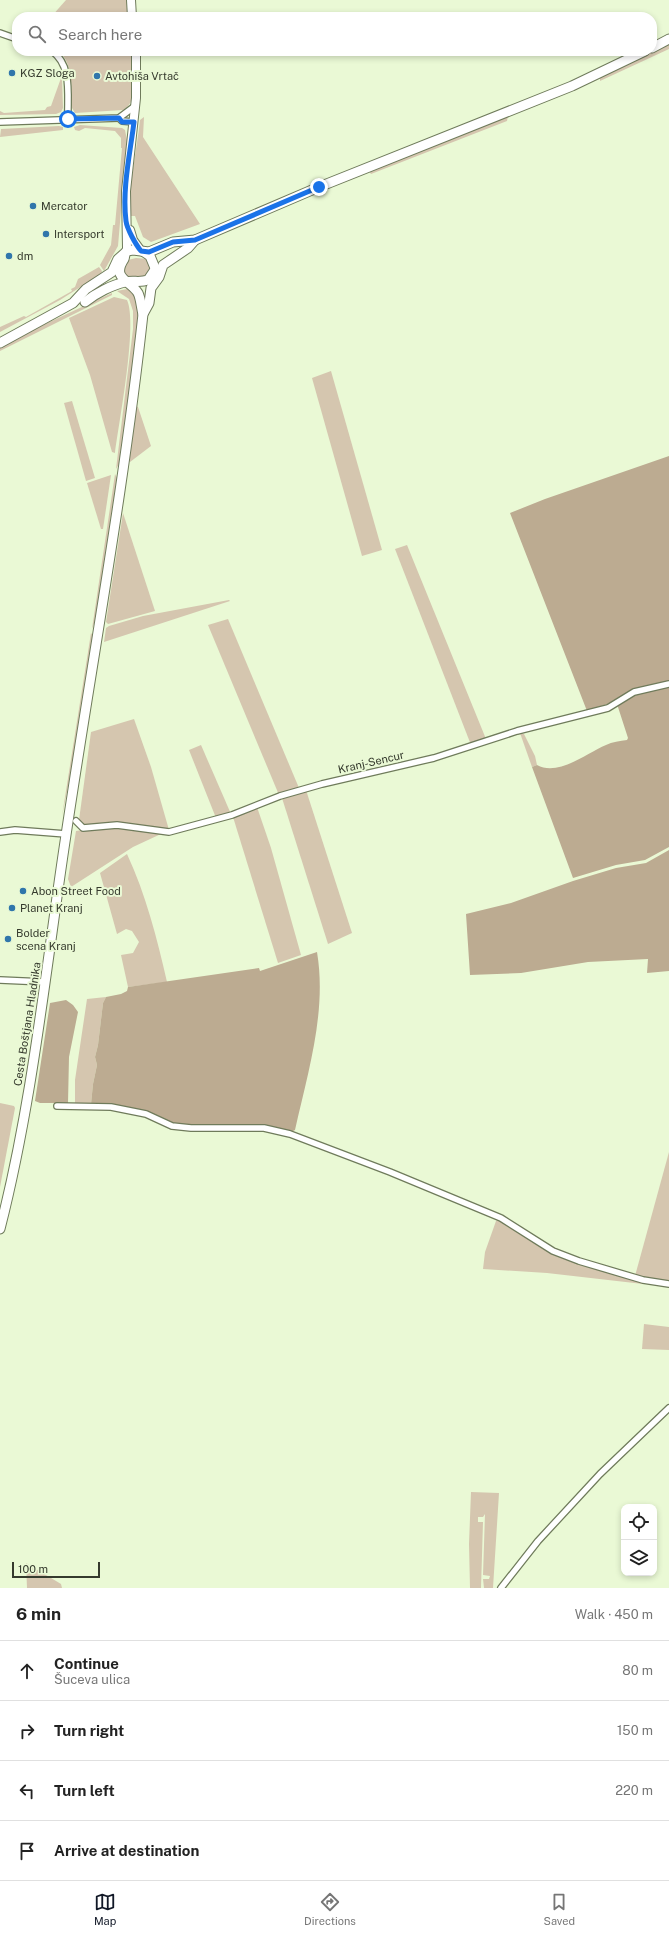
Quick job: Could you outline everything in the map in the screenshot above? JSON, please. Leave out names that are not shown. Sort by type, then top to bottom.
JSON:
[{"type":"main road","points":[[131,0],[132,12]]},
{"type":"main road","points":[[657,45],[669,39]]},
{"type":"main road","points":[[136,56],[136,106],[126,191],[126,222],[133,240],[145,253],[155,268]]},
{"type":"main road","points":[[124,255],[145,253],[181,242],[195,240],[312,190],[572,86],[635,56]]},
{"type":"main road","points":[[0,342],[82,298],[120,271],[124,255],[123,229],[126,222]]},
{"type":"main road","points":[[149,284],[163,265],[188,248],[195,240]]},
{"type":"main road","points":[[145,311],[149,284],[155,268],[159,262],[174,254],[180,253]]},
{"type":"main road","points":[[82,298],[112,272],[124,255]]},
{"type":"main road","points":[[120,271],[139,295],[145,311]]},
{"type":"main road","points":[[82,298],[93,296],[112,287],[149,284]]},
{"type":"main road","points":[[82,298],[130,285]]},
{"type":"main road","name":"Cesta Boštjana Hladnika","points":[[0,1229],[22,1127],[45,982],[66,834],[118,501],[145,311]]},
{"type":"street","points":[[0,33],[12,37]]},
{"type":"street","points":[[58,56],[66,69],[68,119]]},
{"type":"street","points":[[0,122],[119,118],[136,106]]},
{"type":"street","points":[[119,118],[122,122],[134,122]]},
{"type":"street","name":"Kranj-Sencur","points":[[76,821],[83,828],[117,824],[170,832],[232,815],[280,796],[322,784],[434,758],[517,731],[608,708],[634,692],[669,684]]},
{"type":"street","points":[[0,832],[15,830],[66,834]]},
{"type":"street","points":[[0,980],[45,982]]},
{"type":"street","points":[[57,1106],[111,1107],[146,1114],[172,1126],[190,1128],[264,1128],[290,1134],[412,1180],[501,1218],[553,1251],[579,1261],[644,1280],[669,1284]]},
{"type":"street","points":[[501,1588],[538,1541],[600,1474],[669,1408]]},
{"type":"shaded area","points":[[66,0],[127,0],[128,12],[55,12]]},
{"type":"shaded area","points":[[669,43],[669,49],[657,55],[657,49]]},
{"type":"shaded area","points":[[63,56],[132,56],[134,92],[132,100],[128,106],[123,110],[75,113],[72,108],[71,78]]},
{"type":"shaded area","points":[[643,56],[654,56],[600,81],[600,78]]},
{"type":"shaded area","points":[[58,73],[62,78],[63,108],[61,112],[56,114],[0,115],[0,111],[4,113],[45,110],[47,107],[51,106],[61,78],[58,77]]},
{"type":"shaded area","points":[[508,116],[507,121],[371,174],[369,171]]},
{"type":"shaded area","points":[[144,117],[143,137],[200,224],[151,242],[143,237],[135,216],[131,216],[131,182],[140,120]]},
{"type":"shaded area","points":[[80,125],[122,128],[125,130],[127,140],[118,246],[104,271],[100,265],[111,245],[113,225],[115,225],[122,148],[121,138],[115,131],[85,128],[79,131],[75,130],[74,127]]},
{"type":"shaded area","points":[[63,127],[63,130],[0,137],[1,129]]},
{"type":"shaded area","points":[[136,258],[148,259],[150,271],[145,278],[127,278],[123,267],[128,260]]},
{"type":"shaded area","points":[[99,267],[102,271],[101,274],[60,300],[0,332],[0,327],[24,316],[26,317],[72,291],[71,289],[75,287],[78,279]]},
{"type":"shaded area","points":[[127,289],[133,292],[139,309],[139,318],[119,464],[116,469],[133,329],[133,311],[129,299],[117,291]]},
{"type":"shaded area","points":[[112,293],[112,295],[0,351],[0,348],[28,332]]},
{"type":"shaded area","points":[[114,297],[127,300],[130,312],[127,374],[115,453],[112,452],[90,375],[69,318]]},
{"type":"shaded area","points":[[331,371],[382,550],[362,556],[312,378]]},
{"type":"shaded area","points":[[72,401],[95,478],[86,481],[64,403]]},
{"type":"shaded area","points":[[136,406],[138,407],[151,446],[130,462],[128,460]]},
{"type":"shaded area","points":[[669,456],[669,847],[645,860],[616,865],[573,878],[532,767],[537,765],[545,768],[563,766],[608,744],[627,740],[628,738],[617,704],[613,702],[587,711],[510,513],[545,499]]},
{"type":"shaded area","points":[[115,474],[117,478],[95,621],[92,629]]},
{"type":"shaded area","points":[[111,475],[103,529],[101,529],[87,483]]},
{"type":"shaded area","points":[[123,513],[155,611],[108,624],[106,622]]},
{"type":"shaded area","points":[[407,545],[486,739],[471,745],[395,549]]},
{"type":"shaded area","points":[[230,601],[104,642],[106,628],[109,626],[143,616]]},
{"type":"shaded area","points":[[228,619],[299,788],[279,795],[208,625]]},
{"type":"shaded area","points":[[91,633],[93,636],[72,767],[62,816]]},
{"type":"shaded area","points":[[134,719],[151,767],[169,830],[84,826],[79,820],[91,732]]},
{"type":"shaded area","points":[[520,733],[524,734],[535,756],[537,765],[532,767]]},
{"type":"shaded area","points":[[201,745],[231,814],[216,818],[189,750]]},
{"type":"shaded area","points":[[306,790],[352,933],[328,944],[282,798]]},
{"type":"shaded area","points":[[257,807],[271,848],[301,955],[278,963],[233,817]]},
{"type":"shaded area","points":[[110,826],[163,833],[133,847],[71,887],[68,879],[76,831]]},
{"type":"shaded area","points":[[669,850],[669,971],[647,973],[648,959],[588,962],[521,973],[470,975],[466,914],[511,903],[573,881],[616,868],[646,863]]},
{"type":"shaded area","points":[[127,854],[140,885],[150,917],[167,982],[128,987],[121,955],[133,953],[139,942],[132,931],[126,929],[117,934],[100,873]]},
{"type":"shaded area","points":[[317,952],[320,997],[318,1019],[315,1041],[295,1130],[286,1135],[253,1130],[190,1131],[172,1128],[146,1116],[91,1104],[97,1065],[95,1057],[98,1045],[103,1003],[106,997],[121,994],[127,991],[128,987],[259,968],[260,971]]},
{"type":"shaded area","points":[[106,997],[103,1003],[98,1045],[95,1057],[97,1065],[91,1104],[75,1103],[75,1080],[87,999]]},
{"type":"shaded area","points":[[66,1000],[73,1005],[78,1012],[69,1057],[68,1103],[40,1103],[35,1101],[50,1003]]},
{"type":"shaded area","points":[[0,1103],[14,1106],[15,1108],[0,1187]]},
{"type":"shaded area","points":[[669,1152],[669,1283],[635,1276]]},
{"type":"shaded area","points":[[501,1218],[556,1254],[641,1281],[643,1284],[547,1273],[483,1269],[485,1252],[496,1221]]},
{"type":"shaded area","points":[[644,1324],[669,1327],[669,1350],[642,1349]]},
{"type":"shaded area","points":[[471,1492],[499,1493],[493,1588],[484,1588],[483,1579],[489,1579],[490,1576],[483,1575],[485,1514],[483,1517],[478,1517],[478,1522],[483,1522],[481,1588],[470,1588],[469,1544]]},
{"type":"shaded area","points":[[26,1563],[61,1584],[62,1588],[27,1588]]},
{"type":"place","name":"KGZ Sloga","points":[[12,73]]},
{"type":"place","name":"Avtohiša Vrtač","points":[[97,76]]},
{"type":"place","name":"Mercator","points":[[33,206]]},
{"type":"place","name":"Intersport","points":[[46,234]]},
{"type":"place","name":"dm","points":[[9,256]]},
{"type":"place","name":"Abon Street Food","points":[[23,891]]},
{"type":"place","name":"Planet Kranj","points":[[12,908]]},
{"type":"place","name":"Bolder scena Kranj","points":[[8,939]]},
{"type":"route","points":[[68,119],[119,118],[122,122],[134,122],[126,191],[126,222],[133,240],[141,251],[144,252],[149,252],[164,247],[173,242],[195,240],[248,216],[319,187]]}]
